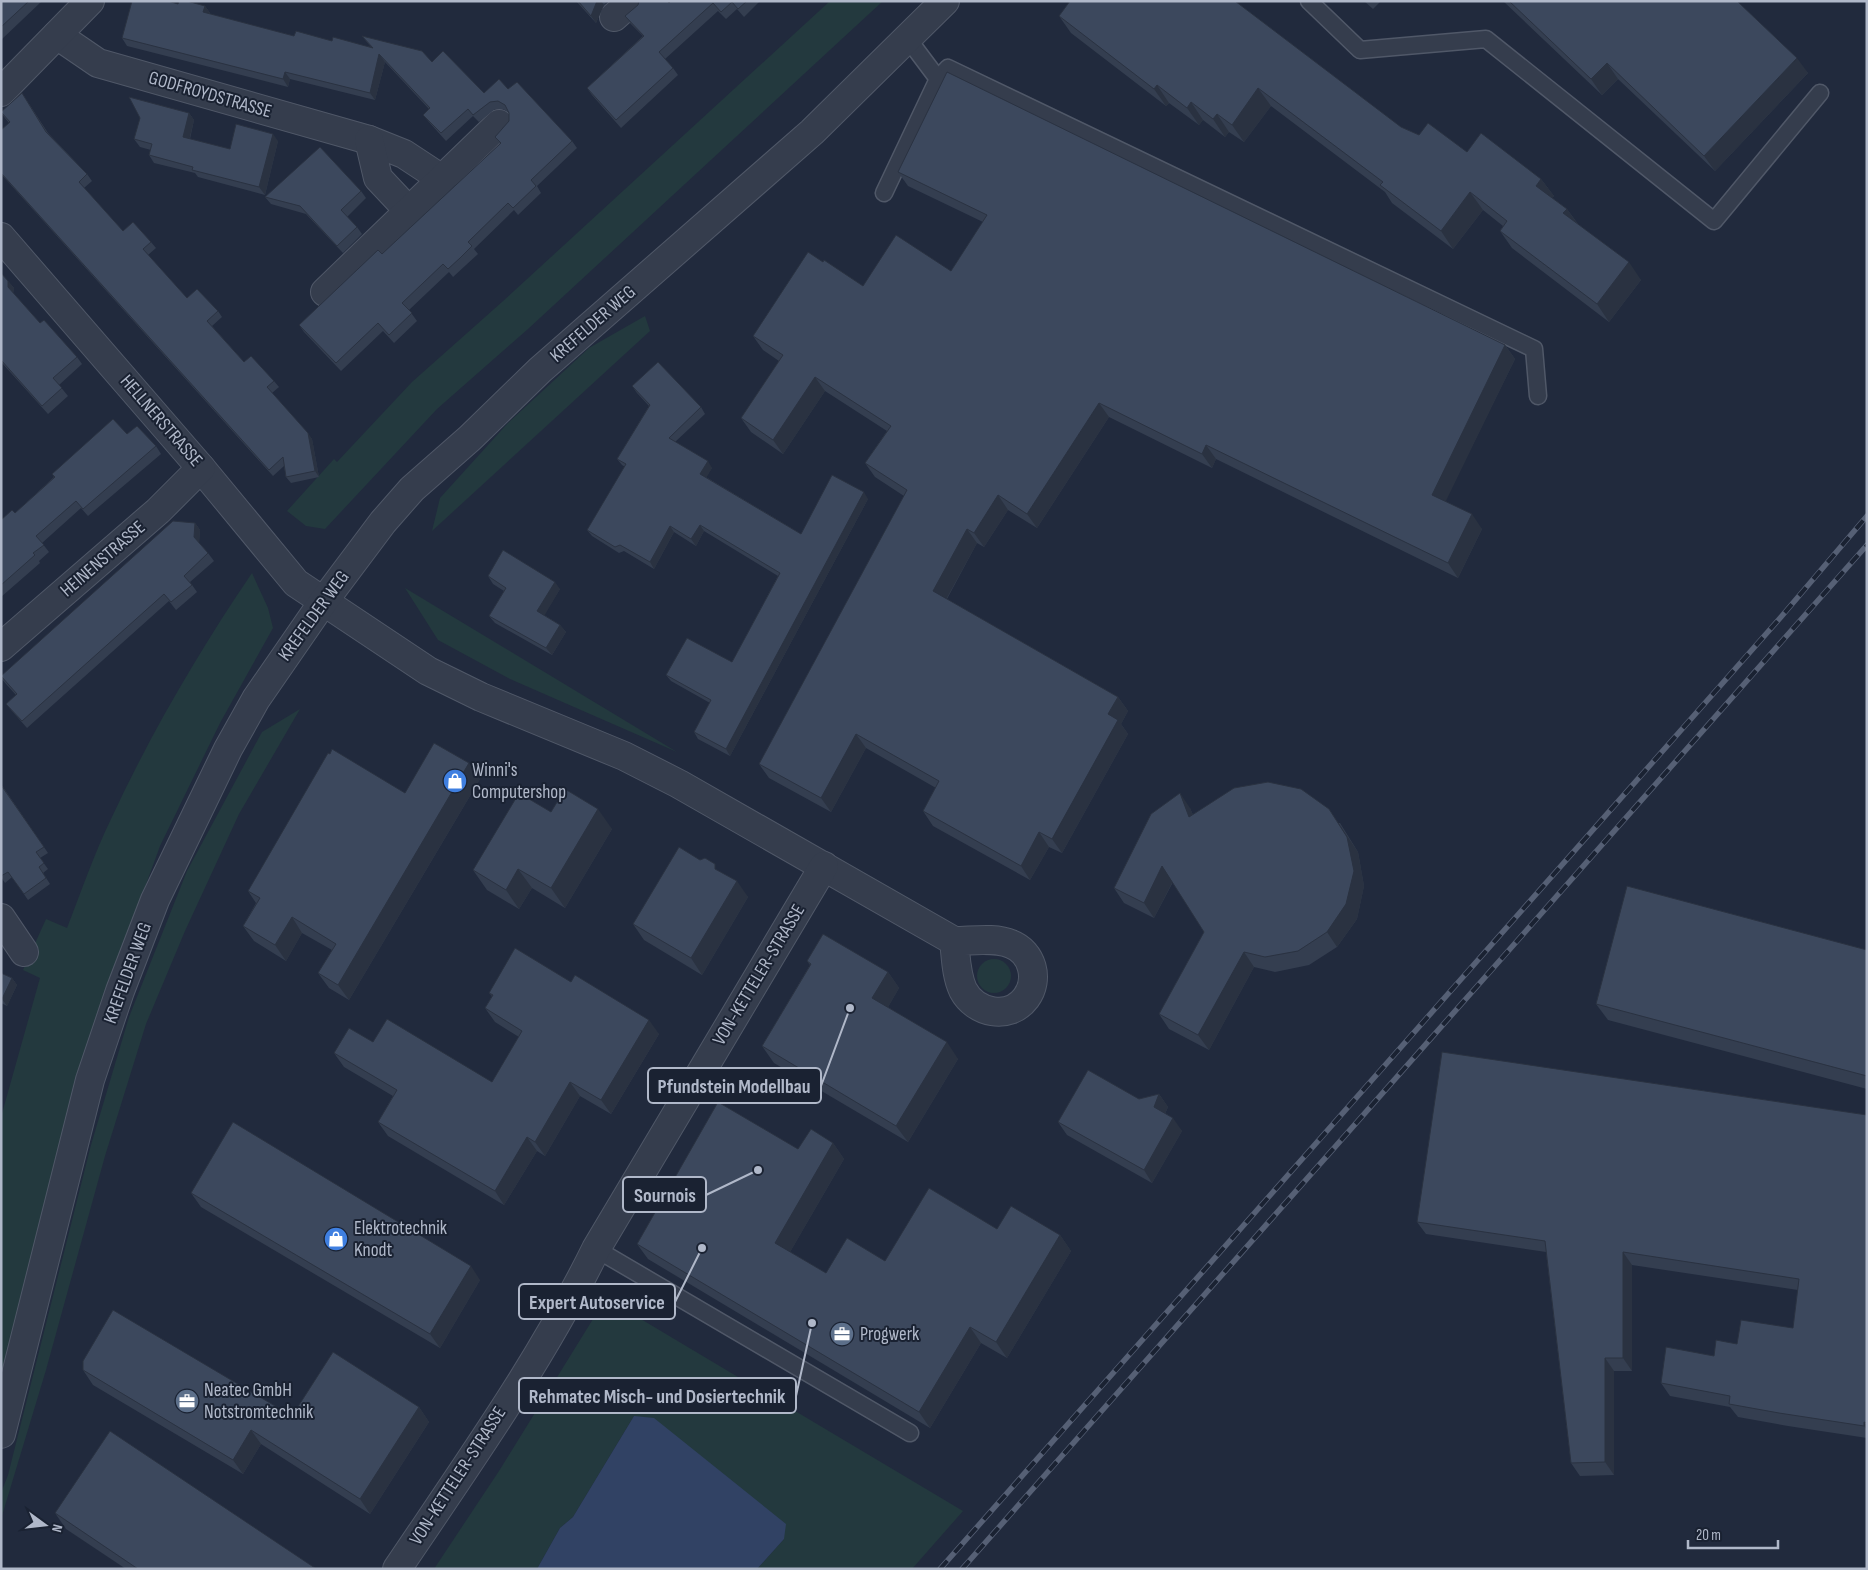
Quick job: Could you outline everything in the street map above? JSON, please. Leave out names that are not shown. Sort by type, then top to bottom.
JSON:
[{"type":"street","points":[[1,92],[90,1]]},
{"type":"street","name":"KREFELDER WEG","points":[[1,1434],[90,1080],[155,900],[228,749],[256,699],[323,602],[384,522],[412,489],[470,438],[540,370],[812,132],[945,1]]},
{"type":"street","name":"GODFROYDSTRASSE","points":[[57,35],[98,63],[369,140],[404,154],[442,179]]},
{"type":"street","points":[[325,292],[499,124]]},
{"type":"street","points":[[369,140],[378,178],[409,211]]},
{"type":"street","name":"HELLNERSTRASSE","points":[[1,237],[201,468],[296,583],[323,602]]},
{"type":"street","name":"HEINENSTRASSE","points":[[1,646],[158,511],[201,468]]},
{"type":"street","points":[[323,602],[435,675],[481,697],[624,756],[679,784],[954,941]]},
{"type":"street","name":"VON-KETTELER-STRASSE","points":[[397,1569],[479,1448],[568,1305],[596,1249],[824,866]]},
{"type":"street","points":[[1,918],[24,952]]},
{"type":"lane","points":[[1309,1],[1360,50],[1486,39],[1714,221],[1820,94]]},
{"type":"lane","points":[[908,39],[938,79]]},
{"type":"lane","points":[[884,193],[938,79],[948,68],[1534,349],[1538,396]]},
{"type":"lane","points":[[596,1249],[910,1433]]},
{"type":"green space","points":[[830,1],[883,1],[528,329],[437,409],[325,529],[306,526],[287,511],[334,459],[337,462],[412,382],[502,302]]},
{"type":"green space","points":[[645,316],[650,331],[432,531],[440,498],[508,423],[589,348]]},
{"type":"green space","points":[[252,573],[268,608],[273,628],[220,723],[160,846],[102,1005],[70,1102],[1,1380],[1,1117],[40,978],[23,970],[46,919],[67,928],[93,859],[142,755],[213,632]]},
{"type":"green space","points":[[405,588],[677,752],[510,679],[438,640]]},
{"type":"green space","points":[[300,709],[239,814],[185,931],[146,1024],[105,1156],[46,1370],[1,1519],[1,1493],[8,1475],[91,1145],[129,1017],[187,871],[262,732]]},
{"type":"green space","points":[[994,959],[1001,960],[1006,964],[1010,969],[1010,983],[1006,988],[1001,992],[994,993],[987,992],[982,988],[978,983],[977,976],[978,969],[982,964],[987,960]]},
{"type":"green space","points":[[606,1298],[963,1511],[912,1569],[757,1569],[784,1539],[634,1416],[573,1517],[560,1528],[537,1569],[434,1569],[499,1471]]},
{"type":"water","points":[[634,1416],[654,1418],[786,1524],[784,1539],[757,1569],[537,1569],[560,1528],[573,1517]]},
{"type":"building","points":[[1,1],[29,1],[1,27]]},
{"type":"building","points":[[132,1],[168,1],[178,4],[179,1],[187,1],[205,6],[203,12],[294,36],[296,31],[332,41],[333,37],[373,48],[362,36],[422,51],[432,62],[443,51],[484,93],[499,79],[508,89],[517,82],[572,141],[531,180],[536,186],[513,208],[508,203],[468,242],[472,246],[460,258],[448,269],[443,264],[402,303],[412,313],[389,335],[378,323],[336,363],[299,325],[378,250],[382,254],[501,143],[495,137],[509,121],[509,113],[505,105],[498,101],[490,102],[473,115],[468,109],[441,133],[423,115],[430,108],[379,54],[370,93],[285,72],[283,79],[122,38]]},
{"type":"building","points":[[578,1],[597,1],[591,16]]},
{"type":"building","points":[[639,1],[668,1],[669,3],[671,1],[747,1],[738,9],[732,2],[721,12],[713,3],[659,52],[673,68],[616,120],[587,88],[644,36],[625,16],[638,5]]},
{"type":"building","points":[[1070,1],[1235,1],[1401,127],[1419,135],[1428,123],[1467,152],[1481,133],[1541,179],[1536,186],[1567,209],[1563,213],[1629,262],[1597,304],[1500,231],[1507,221],[1470,192],[1441,231],[1380,185],[1383,182],[1258,88],[1232,125],[1217,114],[1213,119],[1191,102],[1187,108],[1157,85],[1154,89],[1059,16]]},
{"type":"building","points":[[1509,1],[1737,1],[1797,58],[1704,156],[1607,63],[1591,79]]},
{"type":"building","points":[[947,72],[1505,345],[1432,495],[1472,514],[1448,563],[1206,445],[1202,454],[1099,403],[1027,514],[998,495],[974,533],[967,529],[933,591],[1118,697],[1108,714],[1118,720],[1052,839],[1039,832],[1021,866],[923,811],[939,781],[856,734],[821,798],[759,764],[907,490],[865,463],[891,426],[815,377],[773,440],[741,418],[783,355],[753,336],[808,252],[823,262],[824,260],[863,286],[896,235],[951,271],[987,215],[898,172]]},
{"type":"building","points":[[22,93],[46,132],[87,174],[79,182],[123,231],[133,222],[151,242],[143,249],[187,298],[197,289],[218,311],[207,321],[244,362],[251,356],[274,381],[267,387],[308,433],[315,471],[286,477],[283,457],[269,470],[1,173],[1,130],[10,122],[1,112]]},
{"type":"building","points":[[129,97],[189,113],[183,137],[230,149],[236,124],[273,134],[259,187],[192,170],[193,167],[149,155],[152,144],[134,139],[140,118]]},
{"type":"building","points":[[320,147],[361,191],[341,210],[357,227],[337,246],[300,206],[265,197]]},
{"type":"building","points":[[1,273],[8,281],[8,287],[40,323],[44,320],[77,357],[53,378],[62,388],[42,406],[1,360]]},
{"type":"building","points":[[658,362],[701,407],[669,438],[708,461],[700,474],[801,534],[832,475],[864,492],[726,749],[694,732],[711,700],[666,675],[687,638],[732,662],[780,573],[700,525],[691,539],[670,526],[650,562],[620,545],[615,547],[587,530],[626,464],[617,459],[650,405],[632,386]]},
{"type":"building","points":[[113,419],[127,434],[137,426],[156,446],[83,509],[76,501],[36,536],[44,545],[33,553],[35,555],[1,585],[1,520],[12,510],[15,513],[55,477],[52,474]]},
{"type":"building","points":[[173,521],[195,523],[194,537],[208,553],[184,576],[192,585],[171,602],[164,594],[22,721],[6,704],[17,694],[1,676]]},
{"type":"building","points":[[503,550],[555,582],[537,611],[560,625],[546,648],[489,616],[506,588],[488,576]]},
{"type":"building","points":[[434,743],[469,763],[338,985],[318,973],[336,944],[292,917],[275,945],[243,926],[260,898],[248,891],[332,749],[405,793]]},
{"type":"building","points":[[1268,782],[1301,789],[1329,809],[1347,837],[1354,871],[1346,904],[1327,932],[1298,951],[1265,957],[1244,952],[1198,1035],[1159,1014],[1204,932],[1162,866],[1144,903],[1114,888],[1151,814],[1180,793],[1189,817],[1234,788]]},
{"type":"building","points":[[1,785],[44,847],[36,852],[44,863],[39,867],[46,878],[24,894],[8,872],[1,876]]},
{"type":"building","points":[[565,789],[598,809],[551,888],[518,869],[506,890],[473,870],[519,793],[551,812]]},
{"type":"building","points":[[679,847],[700,860],[705,858],[715,864],[715,869],[737,881],[691,958],[633,924]]},
{"type":"building","points":[[1627,886],[1867,950],[1867,1076],[1596,1004]]},
{"type":"building","points":[[823,934],[888,972],[872,998],[947,1042],[896,1126],[762,1046],[811,964],[807,961]]},
{"type":"building","points":[[515,948],[571,982],[575,975],[649,1020],[601,1100],[570,1082],[535,1142],[527,1137],[495,1191],[378,1122],[397,1090],[334,1053],[349,1028],[373,1042],[387,1019],[492,1082],[522,1031],[485,1008],[493,995],[489,993]]},
{"type":"building","points":[[1,973],[12,978],[2,999],[1,999]]},
{"type":"building","points":[[1442,1052],[1867,1115],[1867,1423],[1864,1422],[1864,1426],[1729,1404],[1730,1396],[1661,1383],[1666,1347],[1714,1356],[1716,1340],[1737,1344],[1741,1320],[1793,1328],[1799,1279],[1623,1252],[1623,1358],[1605,1358],[1605,1462],[1571,1463],[1545,1241],[1417,1222]]},
{"type":"building","points":[[1088,1070],[1139,1099],[1159,1094],[1154,1107],[1173,1118],[1144,1170],[1058,1122]]},
{"type":"building","points":[[718,1102],[798,1149],[811,1129],[833,1143],[775,1243],[826,1273],[847,1238],[885,1261],[929,1188],[997,1229],[1011,1206],[1060,1235],[996,1342],[970,1327],[919,1412],[637,1244]]},
{"type":"building","points":[[233,1122],[471,1266],[430,1334],[191,1193]]},
{"type":"building","points":[[113,1310],[292,1416],[333,1352],[419,1407],[360,1499],[251,1430],[233,1460],[83,1370],[83,1361]]},
{"type":"building","points":[[110,1431],[315,1568],[138,1569],[55,1513]]},
{"type":"railway","points":[[940,1569],[1781,617],[1867,516]]},
{"type":"railway","points":[[962,1569],[1867,545]]},
{"type":"place","name":"Winni's Computershop","points":[[455,781]]},
{"type":"place","name":"Pfundstein Modellbau","points":[[850,1008]]},
{"type":"place","name":"Sournois","points":[[758,1170]]},
{"type":"place","name":"Elektrotechnik Knodt","points":[[336,1239]]},
{"type":"place","name":"Expert Autoservice","points":[[702,1248]]},
{"type":"place","name":"Rehmatec Misch- und Dosiertechnik","points":[[812,1323]]},
{"type":"place","name":"Progwerk","points":[[842,1334]]},
{"type":"place","name":"Neatec GmbH Notstromtechnik","points":[[187,1401]]}]
